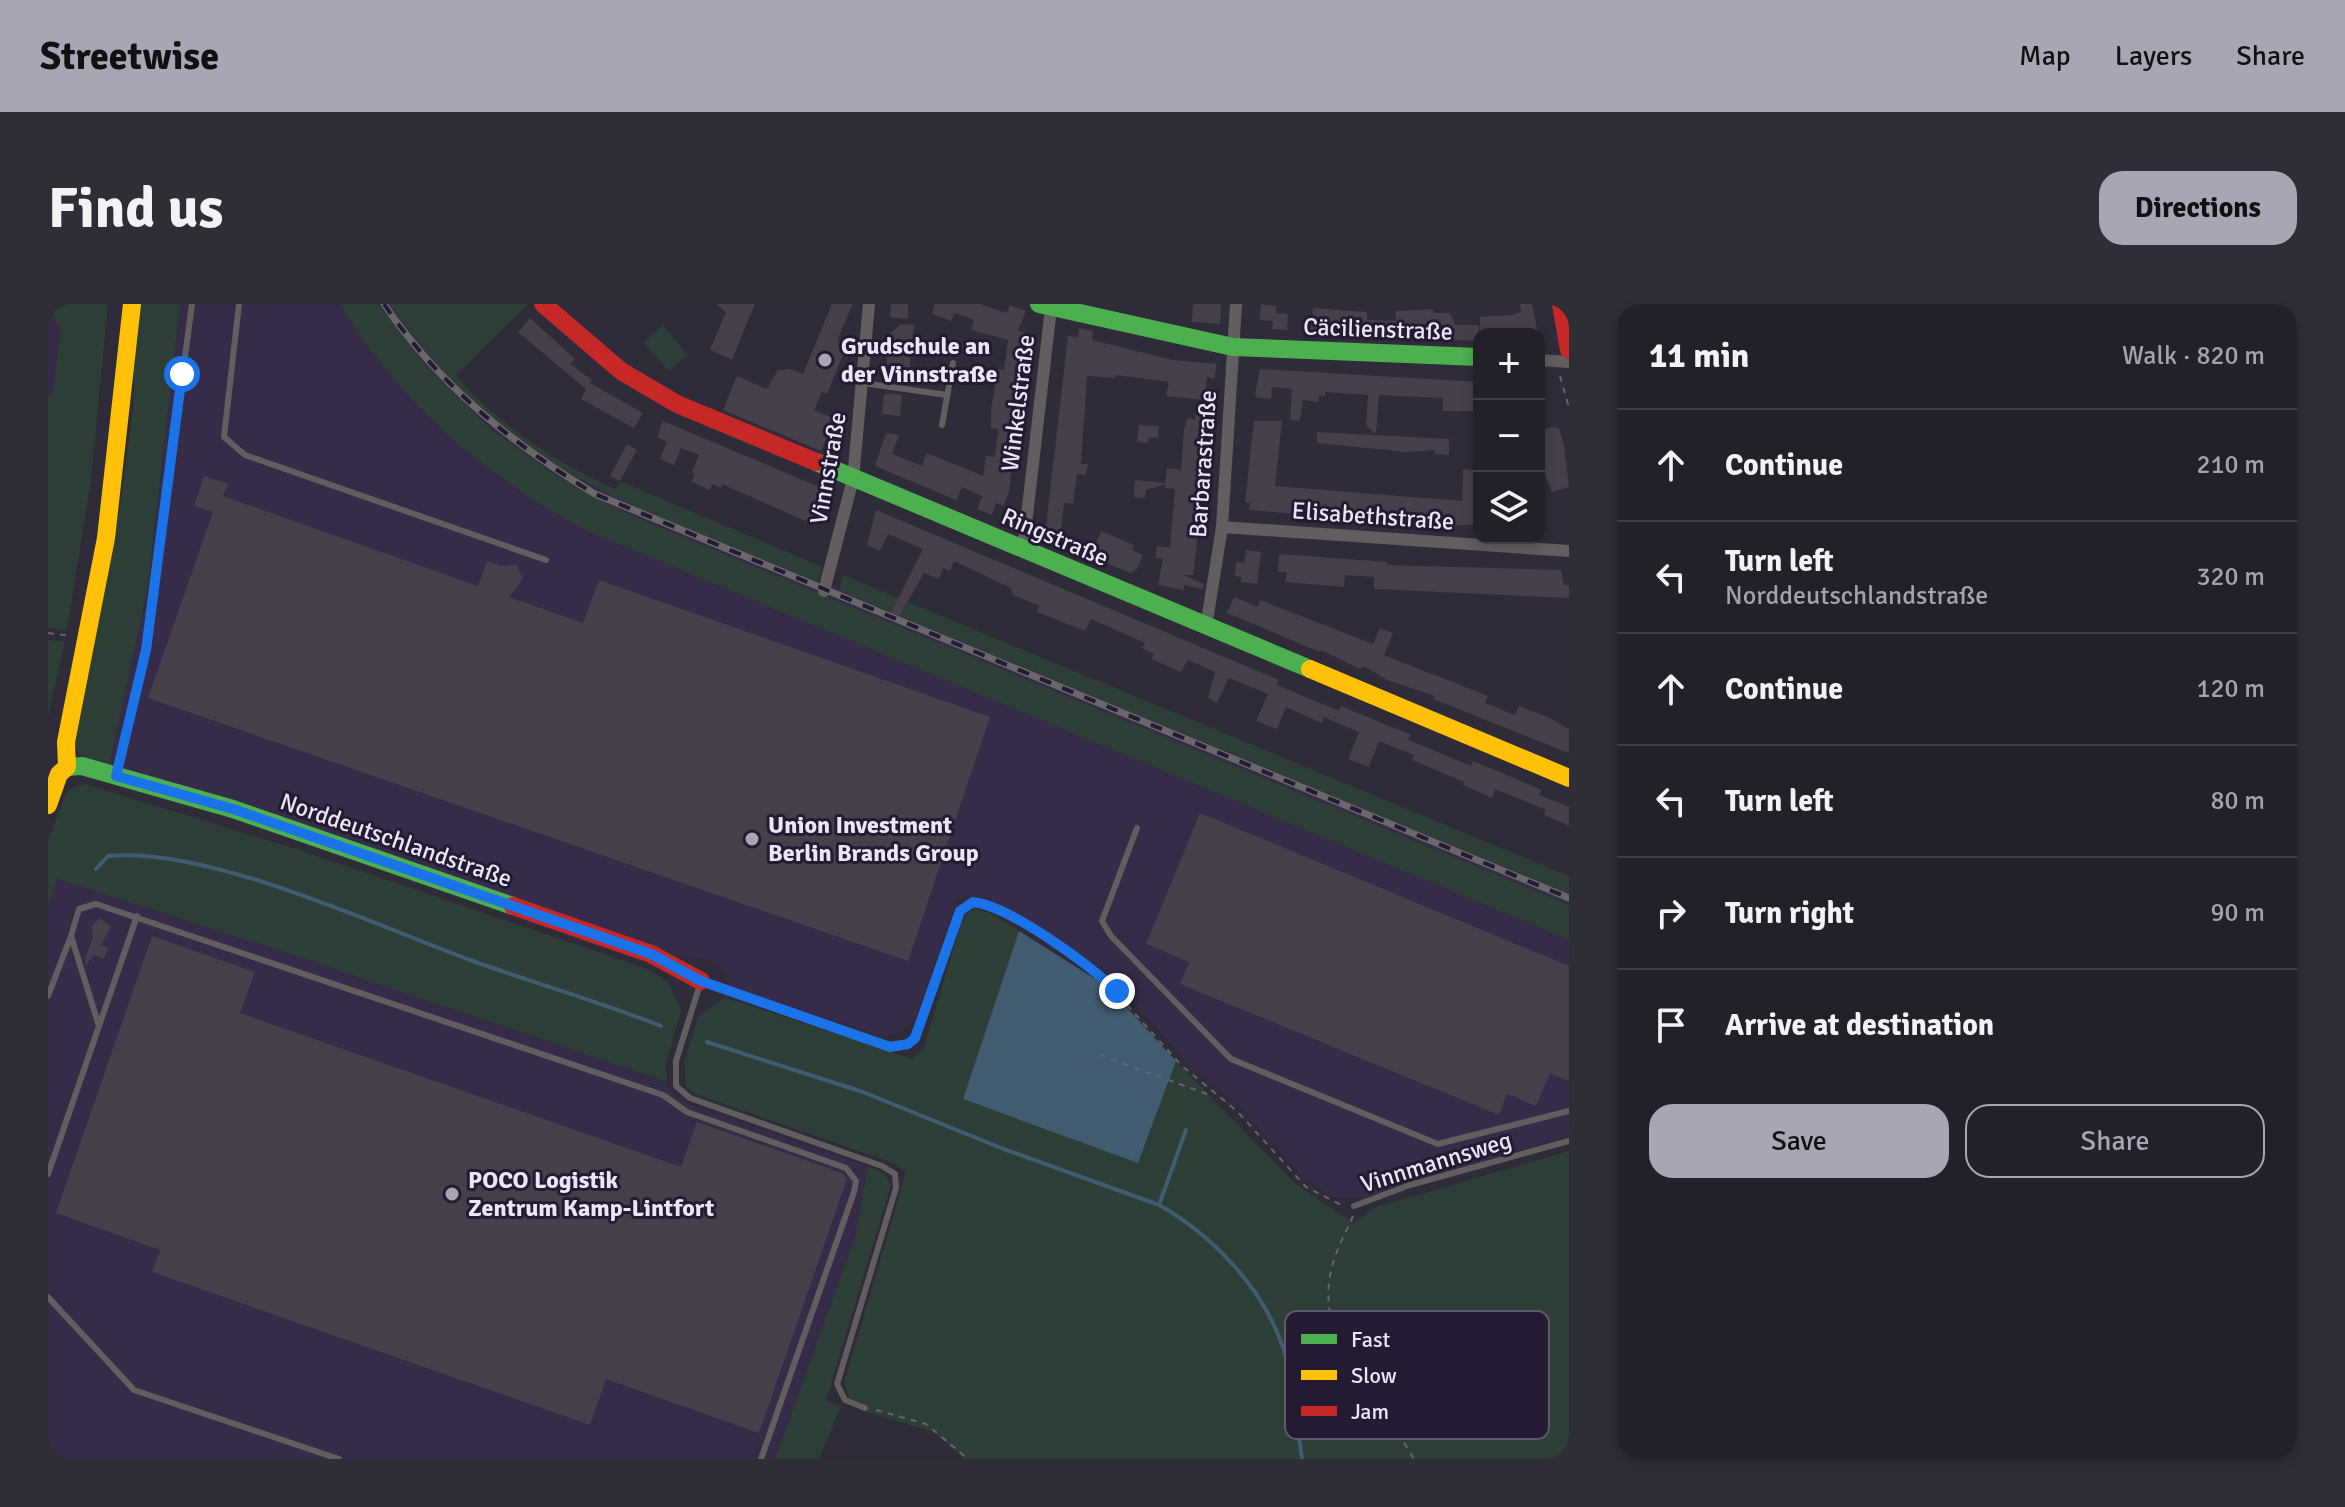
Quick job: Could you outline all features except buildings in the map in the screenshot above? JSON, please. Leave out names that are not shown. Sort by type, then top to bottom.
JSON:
[{"type":"street","points":[[48,805],[59,774],[67,767],[66,742],[89,638],[106,538],[132,304]]},
{"type":"street","name":"Ringstraße","points":[[543,304],[581,340],[652,391],[853,479],[1569,778]]},
{"type":"street","name":"Vinnstraße","points":[[824,591],[853,479],[869,304]]},
{"type":"street","name":"Barbarastraße","points":[[1206,627],[1222,527],[1236,304]]},
{"type":"street","points":[[1561,304],[1569,350]]},
{"type":"street","name":"Cäcilienstraße","points":[[1047,305],[1233,347],[1473,357]]},
{"type":"street","name":"Winkelstraße","points":[[1023,550],[1047,305]]},
{"type":"street","points":[[1545,360],[1569,362]]},
{"type":"street","name":"Elisabethstraße","points":[[1222,527],[1569,551]]},
{"type":"street","name":"Norddeutschlandstraße","points":[[67,767],[75,765],[233,809],[636,949],[673,963],[701,981]]},
{"type":"lane","points":[[116,776],[146,650],[192,304]]},
{"type":"lane","points":[[239,304],[224,437],[228,444],[245,455],[546,560]]},
{"type":"lane","points":[[942,425],[953,363]]},
{"type":"lane","points":[[863,383],[947,395]]},
{"type":"lane","points":[[1137,828],[1102,921],[1111,936],[1231,1059],[1438,1144],[1569,1111]]},
{"type":"lane","points":[[865,1408],[845,1400],[837,1384],[896,1188],[895,1174],[882,1166],[682,1093],[676,1086],[673,1071],[701,981],[899,1047],[908,1044],[918,1030],[960,911],[973,902],[996,908]]},
{"type":"lane","points":[[48,996],[79,909],[96,904],[663,1095],[687,1112],[846,1168],[856,1181],[854,1192],[761,1459]]},
{"type":"lane","points":[[48,1174],[137,916]]},
{"type":"lane","points":[[71,936],[99,1026]]},
{"type":"lane","name":"Vinnmannsweg","points":[[1354,1206],[1410,1185],[1569,1141]]},
{"type":"lane","points":[[48,1297],[134,1390],[339,1459]]},
{"type":"lane","points":[[48,1305],[59,1308]]},
{"type":"path","points":[[48,633],[89,638]]},
{"type":"path","points":[[996,908],[1100,975],[1182,1066],[1237,1111],[1306,1187],[1328,1201],[1354,1206]]},
{"type":"path","points":[[1100,1055],[1207,1094]]},
{"type":"path","name":"Vinnmannsweg","points":[[1332,1311],[1331,1268],[1354,1206]]},
{"type":"path","points":[[865,1408],[926,1424],[942,1434],[968,1459]]},
{"type":"path","name":"Vinnmannsweg","points":[[1400,1439],[1414,1459]]},
{"type":"shaded area","points":[[180,304],[340,304],[392,377],[444,431],[502,479],[587,531],[1569,940],[1569,1135],[1366,1197],[1333,1197],[1300,1175],[1240,1106],[1190,1066],[1106,972],[990,898],[958,897],[915,1019],[899,1032],[881,1036],[728,986],[724,970],[709,960],[687,958],[233,799],[109,767],[148,586]]},
{"type":"shaded area","points":[[378,304],[389,304],[434,361],[494,421],[591,486],[1569,894],[1569,905],[624,512],[554,474],[492,430],[426,366]]},
{"type":"shaded area","points":[[48,308],[62,330],[52,396],[48,396]]},
{"type":"shaded area","points":[[56,879],[278,950],[666,1082],[673,1094],[688,1104],[868,1166],[855,1237],[775,1459],[48,1459],[48,907]]},
{"type":"green space","points":[[48,304],[108,304],[91,480],[67,630],[48,628],[48,396],[52,396],[61,330]]},
{"type":"green space","points":[[136,304],[180,304],[148,586],[109,767],[80,756],[74,743],[120,507],[133,407]]},
{"type":"green space","points":[[340,304],[378,304],[426,366],[492,430],[554,474],[624,512],[1569,905],[1569,940],[587,531],[514,487],[448,434],[389,373]]},
{"type":"green space","points":[[389,304],[529,304],[456,375],[472,393],[509,426],[573,468],[616,489],[620,481],[823,567],[818,582],[650,514],[531,449],[495,422],[452,381]]},
{"type":"green space","points":[[663,325],[688,355],[669,371],[643,342]]},
{"type":"green space","points":[[843,575],[1569,876],[1569,894],[839,591]]},
{"type":"green space","points":[[48,640],[65,642],[48,716]]},
{"type":"green space","points":[[85,784],[297,849],[651,970],[668,982],[681,1010],[666,1065],[667,1082],[278,950],[57,879],[48,907],[48,840],[67,790]]},
{"type":"green space","points":[[975,908],[994,915],[1019,931],[963,1099],[1138,1162],[1176,1061],[1297,1185],[1354,1223],[1376,1207],[1569,1151],[1569,1459],[964,1459],[934,1432],[860,1410],[862,1403],[849,1398],[844,1383],[906,1172],[892,1163],[696,1094],[686,1087],[684,1062],[698,1017],[724,997],[912,1059],[923,1049],[966,914]]},
{"type":"green space","points":[[868,1166],[885,1174],[891,1185],[826,1401],[841,1406],[819,1459],[775,1459],[855,1237]]},
{"type":"water","points":[[1019,931],[1108,987],[1176,1061],[1138,1163],[963,1099]]},
{"type":"waterway","points":[[96,869],[108,856],[148,856],[241,875],[340,909],[470,960],[661,1026]]},
{"type":"waterway","points":[[707,1042],[863,1092],[1001,1148],[1159,1205],[1197,1231],[1233,1264],[1262,1303],[1285,1355]]},
{"type":"waterway","points":[[1159,1205],[1186,1130]]},
{"type":"waterway","points":[[1300,1439],[1302,1459]]},
{"type":"railway","points":[[384,304],[428,360],[479,410],[506,433],[595,494],[1569,898]]},
{"type":"traffic: fast","points":[[1039,304],[1233,347],[1473,357]]},
{"type":"traffic: fast","points":[[816,462],[1310,669]]},
{"type":"traffic: fast","points":[[67,767],[82,766],[233,809],[513,906]]},
{"type":"traffic: slow","points":[[48,805],[59,774],[67,767],[66,742],[106,538],[132,304]]},
{"type":"traffic: slow","points":[[1310,669],[1569,778]]},
{"type":"traffic: jam","points":[[543,304],[621,371],[677,404],[816,462]]},
{"type":"traffic: jam","points":[[1561,304],[1569,350]]},
{"type":"traffic: jam","points":[[513,906],[651,954],[701,981]]},
{"type":"place","name":"Grudschule an der Vinnstraße","points":[[825,360]]},
{"type":"place","name":"Union Investment Berlin Brands Group","points":[[752,839]]},
{"type":"place","name":"POCO Logistik Zentrum Kamp-Lintfort","points":[[452,1194]]},
{"type":"route","points":[[182,374],[146,650],[116,776],[233,809],[651,954],[673,963],[701,981],[890,1047],[908,1044],[915,1038],[960,911],[973,902],[985,903],[1021,923],[1100,975],[1117,991]]}]
